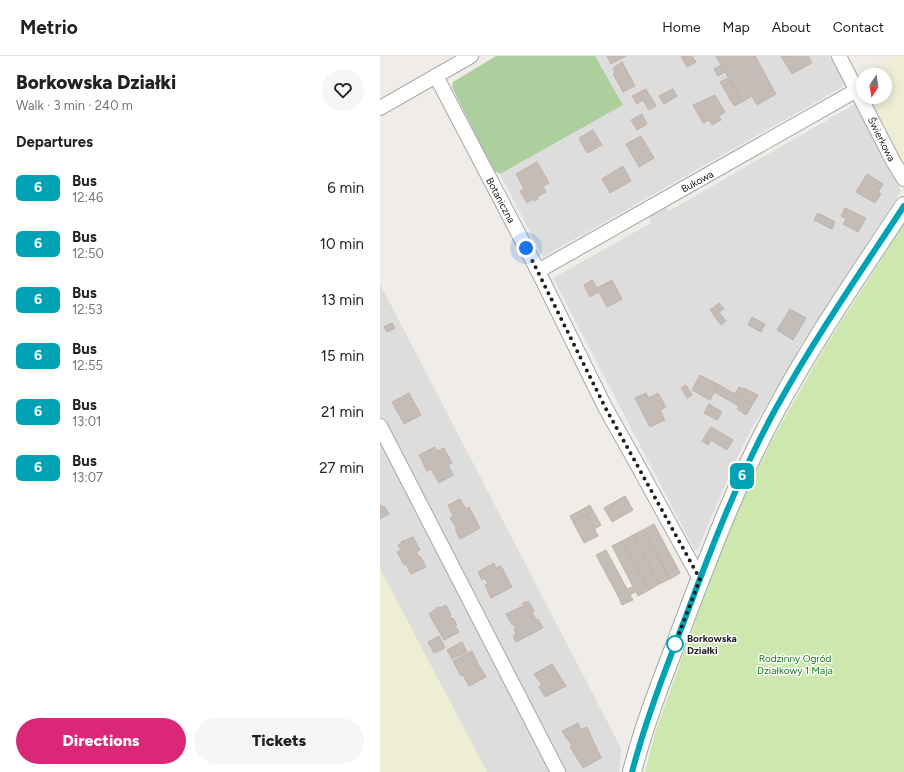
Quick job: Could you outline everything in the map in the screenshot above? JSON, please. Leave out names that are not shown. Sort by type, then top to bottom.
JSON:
[{"type":"street","name":"Świerkowa","points":[[839,56],[856,88]]},
{"type":"street","points":[[380,108],[436,76],[462,58]]},
{"type":"street","name":"Botaniczna","points":[[436,76],[538,271],[605,407],[700,579]]},
{"type":"street","name":"Bukowa","points":[[538,271],[656,202],[726,165],[856,91]]},
{"type":"street","name":"Świerkowa","points":[[864,104],[893,161],[904,179]]},
{"type":"street","points":[[632,772],[655,698],[700,579],[738,486],[775,410],[816,342],[904,206]]},
{"type":"street","points":[[380,426],[558,772]]},
{"type":"shaded area","points":[[595,56],[830,56],[846,85],[543,257],[500,174],[623,105]]},
{"type":"shaded area","points":[[855,104],[901,191],[797,351],[799,353],[752,428],[733,466],[698,549],[694,549],[553,278],[651,223],[649,217],[666,207],[669,211]]},
{"type":"shaded area","points":[[380,284],[621,748],[619,772],[487,772],[380,569]]},
{"type":"green space","points":[[496,56],[595,56],[623,105],[500,174],[493,170],[452,87],[453,82]]},
{"type":"green space","points":[[895,56],[904,56],[904,166],[891,137],[873,104],[892,104],[892,68],[875,68]]},
{"type":"green space","name":"Rodzinny Ogród Działkowy 1 Maja","points":[[904,224],[904,772],[645,772],[656,729],[709,581],[737,513],[772,440],[825,347]]},
{"type":"green space","points":[[380,569],[487,772],[380,772]]},
{"type":"building","points":[[607,56],[626,56],[611,64]]},
{"type":"building","points":[[681,56],[692,56],[696,62],[687,67]]},
{"type":"building","points":[[716,56],[755,56],[776,94],[757,105],[752,96],[742,102]]},
{"type":"building","points":[[781,56],[808,56],[812,63],[792,74]]},
{"type":"building","points":[[622,62],[635,86],[623,92],[613,74],[615,73],[613,68]]},
{"type":"building","points":[[721,65],[725,72],[718,76],[714,69]]},
{"type":"building","points":[[728,78],[742,102],[734,106],[720,82]]},
{"type":"building","points":[[646,89],[656,106],[649,110],[643,100],[637,104],[632,96]]},
{"type":"building","points":[[673,89],[677,96],[664,104],[659,96]]},
{"type":"building","points":[[715,95],[725,112],[719,116],[721,120],[712,125],[709,120],[703,123],[693,105]]},
{"type":"building","points":[[642,114],[647,124],[637,130],[631,120]]},
{"type":"building","points":[[593,130],[602,145],[587,153],[579,138]]},
{"type":"building","points":[[641,136],[654,158],[639,167],[626,144]]},
{"type":"building","points":[[537,162],[549,183],[543,186],[546,192],[537,197],[538,199],[534,201],[533,199],[527,203],[520,191],[524,189],[516,174]]},
{"type":"building","points":[[623,166],[631,181],[610,193],[602,179]]},
{"type":"building","points":[[867,174],[883,184],[878,192],[881,194],[875,203],[856,192]]},
{"type":"building","points":[[845,208],[866,218],[858,232],[843,224],[846,219],[841,216]]},
{"type":"building","points":[[818,213],[835,222],[832,229],[814,220]]},
{"type":"building","points":[[592,280],[597,288],[612,280],[622,299],[607,307],[599,292],[590,297],[584,285]]},
{"type":"building","points":[[719,303],[724,309],[719,312],[726,321],[721,325],[710,310]]},
{"type":"building","points":[[790,309],[806,318],[793,340],[777,330]]},
{"type":"building","points":[[752,317],[765,324],[761,332],[748,325]]},
{"type":"building","points":[[392,323],[395,328],[387,332],[384,327]]},
{"type":"building","points":[[700,375],[719,385],[710,400],[692,390]]},
{"type":"building","points":[[686,385],[692,395],[687,398],[681,388]]},
{"type":"building","points":[[719,385],[753,404],[746,415],[737,409],[739,406],[714,392]]},
{"type":"building","points":[[739,387],[758,395],[753,404],[735,394]]},
{"type":"building","points":[[409,393],[421,415],[404,424],[392,402]]},
{"type":"building","points":[[646,393],[648,398],[658,393],[666,407],[660,410],[665,420],[650,427],[635,398]]},
{"type":"building","points":[[709,404],[722,412],[717,420],[704,413]]},
{"type":"building","points":[[711,427],[733,440],[727,450],[711,440],[708,445],[702,441]]},
{"type":"building","points":[[435,447],[437,451],[444,448],[452,463],[448,465],[453,475],[439,483],[431,469],[427,471],[419,455]]},
{"type":"building","points":[[625,496],[633,510],[612,522],[604,508]]},
{"type":"building","points":[[460,499],[466,509],[469,507],[480,528],[460,539],[455,529],[457,529],[450,518],[453,516],[448,505]]},
{"type":"building","points":[[380,504],[382,507],[384,506],[389,514],[380,519]]},
{"type":"building","points":[[590,505],[593,511],[573,522],[570,516]]},
{"type":"building","points":[[593,511],[601,525],[594,529],[587,514]]},
{"type":"building","points":[[587,514],[598,536],[584,543],[573,522]]},
{"type":"building","points":[[654,524],[680,573],[670,579],[643,530]]},
{"type":"building","points":[[643,530],[670,579],[659,584],[633,535]]},
{"type":"building","points":[[633,535],[659,584],[649,590],[622,541]]},
{"type":"building","points":[[413,537],[420,550],[416,552],[426,567],[411,574],[397,552],[401,550],[398,545],[402,541]]},
{"type":"building","points":[[622,541],[649,590],[638,596],[612,546]]},
{"type":"building","points":[[606,550],[627,589],[617,594],[596,555]]},
{"type":"building","points":[[494,563],[496,568],[501,566],[512,587],[491,598],[485,585],[488,584],[485,578],[482,580],[478,572]]},
{"type":"building","points":[[632,587],[635,592],[630,595],[633,600],[622,605],[617,594]]},
{"type":"building","points":[[529,602],[534,611],[532,612],[536,620],[538,619],[543,628],[516,642],[513,636],[516,634],[514,629],[516,628],[514,624],[512,625],[506,614],[523,606],[523,603]]},
{"type":"building","points":[[446,605],[451,615],[451,619],[453,618],[457,625],[455,626],[459,632],[444,640],[429,614],[438,607],[440,608]]},
{"type":"building","points":[[439,636],[445,648],[434,653],[428,642]]},
{"type":"building","points":[[462,642],[467,652],[452,659],[447,650]]},
{"type":"building","points":[[472,651],[486,677],[469,686],[463,675],[461,676],[453,661]]},
{"type":"building","points":[[552,664],[566,686],[545,697],[539,687],[542,685],[534,674]]},
{"type":"building","points":[[578,723],[581,730],[587,727],[601,758],[583,768],[570,747],[572,746],[562,731]]},
{"type":"bus line","name":"6","points":[[632,772],[658,691],[700,579],[718,532],[756,446],[796,373],[904,206]]},
{"type":"place","name":"Borkowska Działki","points":[[675,644]]},
{"type":"route","points":[[526,248],[605,407],[700,579],[675,644]]}]
